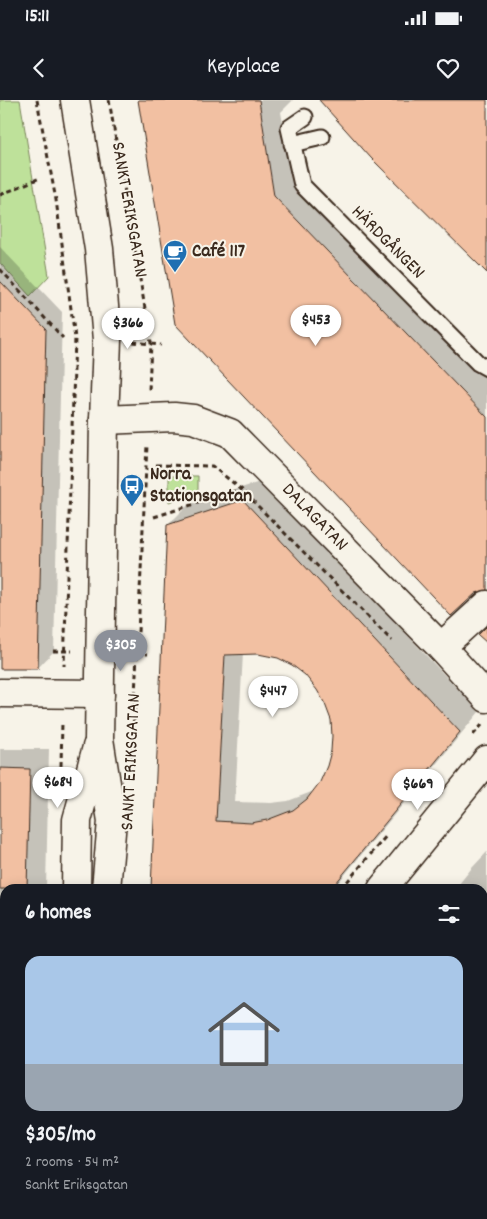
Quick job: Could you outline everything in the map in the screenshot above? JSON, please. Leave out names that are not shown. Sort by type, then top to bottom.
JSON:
[{"type":"main road","name":"SANKT ERIKSGATAN","points":[[75,100],[100,249],[107,340],[99,739],[112,822],[106,884]]},
{"type":"main road","name":"DALAGATAN","points":[[104,420],[174,417],[193,420],[230,433],[441,647],[487,698]]},
{"type":"main road","points":[[441,647],[487,605]]},
{"type":"main road","points":[[0,693],[100,694]]},
{"type":"main road","name":"SANKT ERIKSGATAN","points":[[76,884],[77,820],[99,739]]},
{"type":"main road","points":[[386,884],[487,760]]},
{"type":"lane","name":"HÄRDGÅNGEN","points":[[305,117],[289,128],[302,185],[478,363],[487,368]]},
{"type":"lane","points":[[292,144],[322,137]]},
{"type":"path","points":[[37,100],[56,200],[75,338],[61,772]]},
{"type":"path","name":"SANKT ERIKSGATAN","points":[[108,100],[151,343],[132,761]]},
{"type":"path","points":[[0,195],[40,178]]},
{"type":"path","points":[[0,269],[63,338]]},
{"type":"path","name":"DALAGATAN","points":[[156,465],[212,466],[241,489],[395,644]]},
{"type":"path","points":[[154,517],[241,489]]},
{"type":"path","points":[[53,651],[64,651]]},
{"type":"path","points":[[137,654],[148,654]]},
{"type":"green space","points":[[0,100],[20,100],[49,276],[30,296],[0,263]]},
{"type":"green space","points":[[169,476],[198,476],[198,490],[169,502]]},
{"type":"building","points":[[138,100],[259,100],[274,196],[487,417],[487,590],[476,593],[451,616],[175,324]]},
{"type":"building","points":[[319,100],[487,100],[487,273],[371,158]]},
{"type":"building","points":[[0,281],[46,329],[38,669],[0,669]]},
{"type":"building","points":[[243,500],[460,732],[335,884],[151,884],[167,525]],"holes":[[[258,654],[278,658],[292,665],[305,675],[317,690],[331,720],[331,751],[320,782],[307,799],[293,810],[267,820],[251,823],[216,821],[225,655]]]},
{"type":"building","points":[[487,626],[487,643],[478,635]]},
{"type":"building","points":[[0,768],[30,769],[27,884],[0,884]]},
{"type":"place","name":"Café 117","points":[[175,273]]},
{"type":"place","name":"Norra Stationsgatan","points":[[132,507]]}]
